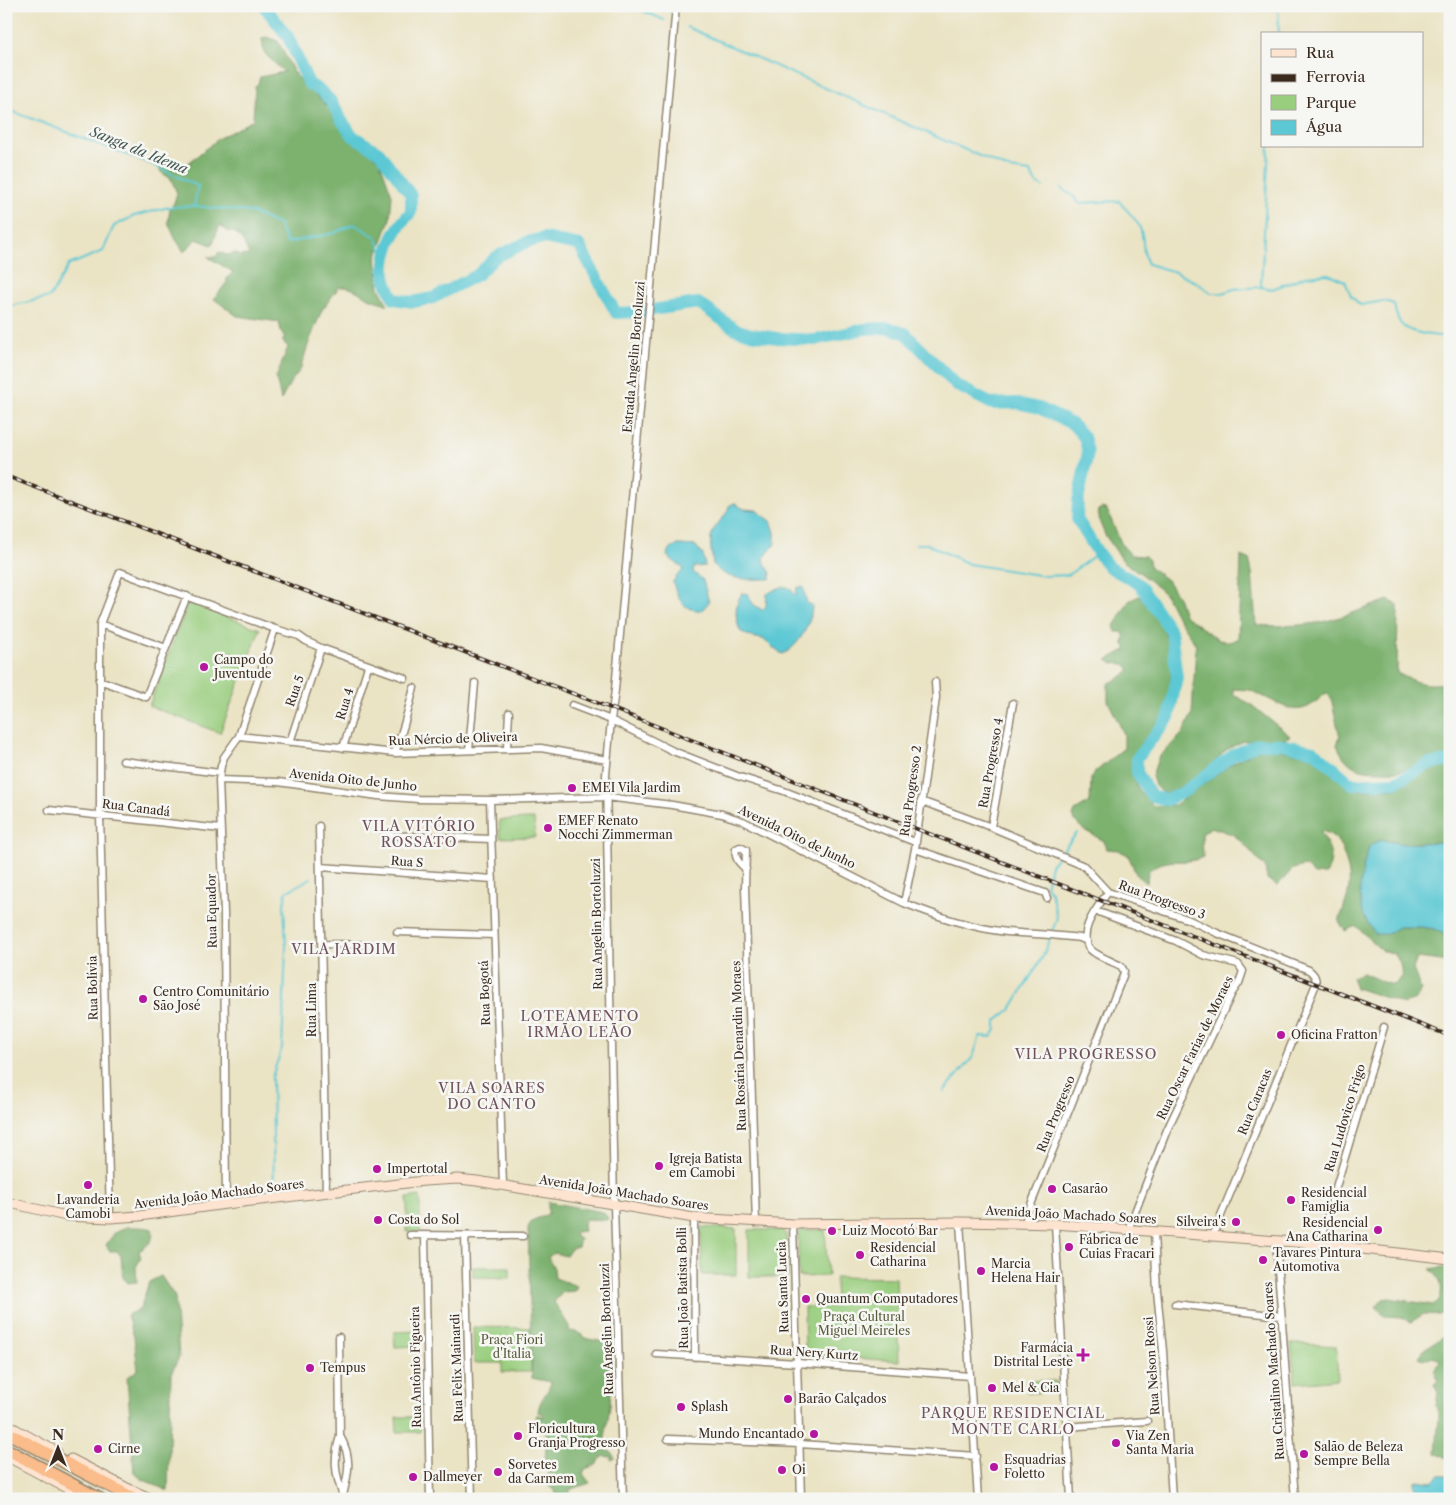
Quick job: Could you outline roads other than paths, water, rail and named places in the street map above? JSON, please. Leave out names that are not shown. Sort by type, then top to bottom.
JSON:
[{"type":"highway","points":[[6,1432],[120,1489],[135,1499]]},
{"type":"highway","points":[[6,1450],[94,1498],[110,1495],[120,1489]]},
{"type":"main road","name":"Avenida João Machado Soares","points":[[6,1202],[66,1216],[110,1218],[424,1181],[458,1179],[694,1218],[792,1224],[960,1222],[1055,1224],[1319,1244],[1450,1259]]},
{"type":"main road","points":[[6,1424],[120,1489],[152,1499]]},
{"type":"main road","points":[[6,1456],[94,1498]]},
{"type":"street","name":"Estrada Angelin Bortoluzzi","points":[[613,709],[676,6]]},
{"type":"street","points":[[166,648],[100,624],[120,572],[299,636],[321,648],[405,678]]},
{"type":"street","points":[[99,680],[146,697],[187,596]]},
{"type":"street","name":"Rua Bolívia","points":[[100,624],[100,815],[110,1218]]},
{"type":"street","name":"Rua Equador","points":[[226,1204],[224,913],[220,829],[220,777],[224,757],[239,736],[275,629]]},
{"type":"street","name":"Rua 5","points":[[290,742],[321,648]]},
{"type":"street","name":"Rua 4","points":[[343,748],[368,666]]},
{"type":"street","name":"Rua Progresso 2","points":[[904,902],[915,846],[936,698],[935,682]]},
{"type":"street","points":[[469,750],[475,683]]},
{"type":"street","points":[[395,753],[414,688]]},
{"type":"street","name":"Rua Progresso 4","points":[[991,827],[1013,703]]},
{"type":"street","points":[[572,706],[611,720],[673,751],[784,792],[915,846],[1045,893],[1047,898]]},
{"type":"street","name":"Rua Angelin Bortoluzzi","points":[[613,709],[607,760],[606,797],[614,1205],[623,1499]]},
{"type":"street","points":[[507,748],[509,713]]},
{"type":"street","name":"Rua Nércio de Oliveira","points":[[239,736],[395,753],[540,748],[607,760]]},
{"type":"street","name":"Avenida Oito de Junho","points":[[123,761],[220,777],[278,782],[378,796],[490,800],[606,797],[722,814],[743,821],[904,902],[954,921],[1008,932],[1080,938],[1087,941]]},
{"type":"street","name":"Rua Bogotá","points":[[490,800],[503,1185]]},
{"type":"street","name":"Rua Progresso 3","points":[[921,801],[991,827],[1084,866],[1108,892],[1187,919],[1309,970],[1314,973],[1316,978]]},
{"type":"street","name":"Rua Canadá","points":[[49,810],[220,829]]},
{"type":"street","name":"Rua Lima","points":[[319,826],[323,944],[323,1079],[326,1194]]},
{"type":"street","points":[[384,835],[492,839]]},
{"type":"street","name":"Rua S","points":[[320,867],[493,879]]},
{"type":"street","name":"Rua Rosária Denardin Moraes","points":[[746,869],[756,1222]]},
{"type":"street","points":[[1087,941],[1087,926],[1108,892]]},
{"type":"street","name":"Rua Oscar Farias de Moraes","points":[[1096,911],[1176,941],[1203,955],[1238,964],[1244,971],[1240,983],[1232,993],[1167,1130],[1128,1230]]},
{"type":"street","points":[[397,932],[494,935]]},
{"type":"street","name":"Rua Progresso","points":[[1025,1223],[1124,976],[1124,970],[1121,966],[1090,949],[1087,941]]},
{"type":"street","points":[[323,944],[377,945]]},
{"type":"street","name":"Rua Caracas","points":[[1213,1235],[1316,984],[1316,978]]},
{"type":"street","name":"Rua Ludovico Frigo","points":[[1319,1244],[1384,1027]]},
{"type":"street","name":"Rua João Batista Bolli","points":[[694,1218],[696,1357]]},
{"type":"street","points":[[960,1222],[978,1499]]},
{"type":"street","name":"Rua Santa Lucia","points":[[792,1224],[801,1499]]},
{"type":"street","points":[[1055,1224],[1071,1499]]},
{"type":"street","name":"Rua Nelson Rossi","points":[[1154,1232],[1156,1291],[1163,1352],[1172,1499]]},
{"type":"street","points":[[410,1236],[523,1236]]},
{"type":"street","name":"Rua Antônio Figueira","points":[[425,1236],[430,1499]]},
{"type":"street","name":"Rua Felix Mainardi","points":[[465,1236],[472,1499]]},
{"type":"street","name":"Rua Cristalino Machado Soares","points":[[1276,1241],[1295,1499]]},
{"type":"street","points":[[1175,1304],[1281,1316]]},
{"type":"street","points":[[339,1336],[340,1436],[335,1462],[336,1476],[343,1497]]},
{"type":"street","name":"Rua Nery Kurtz","points":[[656,1354],[970,1376]]},
{"type":"street","points":[[1066,1427],[1147,1421]]},
{"type":"street","points":[[340,1436],[347,1448],[349,1463],[343,1497]]},
{"type":"street","points":[[668,1439],[800,1444],[976,1456]]},
{"type":"water","points":[[734,503],[744,509],[756,510],[771,521],[775,532],[775,544],[764,558],[771,573],[770,579],[731,577],[718,570],[713,564],[712,534],[729,506]]},
{"type":"water","points":[[678,545],[696,546],[703,555],[705,566],[694,567],[693,572],[703,580],[709,602],[702,610],[690,609],[682,602],[677,593],[673,582],[684,569],[667,556],[668,551]]},
{"type":"water","points":[[803,586],[807,603],[812,605],[810,619],[804,633],[789,650],[783,654],[763,639],[751,637],[740,631],[736,612],[742,593],[748,594],[753,604],[762,610],[766,606],[767,594],[777,589],[788,587],[796,595],[797,588]]},
{"type":"water","points":[[1381,840],[1403,844],[1437,842],[1450,844],[1450,937],[1434,929],[1421,927],[1398,927],[1387,934],[1375,934],[1363,913],[1360,888],[1370,845]]},
{"type":"water","points":[[1439,1475],[1450,1475],[1450,1491],[1429,1494],[1419,1490],[1414,1482],[1416,1480],[1432,1482]]},
{"type":"waterway","points":[[264,6],[288,37],[309,84],[321,91],[331,101],[353,136],[379,152],[411,195],[411,212],[393,236],[386,255],[385,275],[387,285],[394,299],[413,302],[433,298],[477,275],[496,257],[527,242],[544,238],[579,245],[616,313],[639,312],[698,303],[735,329],[751,334],[777,338],[815,340],[864,329],[888,328],[905,333],[956,385],[992,404],[1016,403],[1039,408],[1072,424],[1084,437],[1088,452],[1078,501],[1077,519],[1109,567],[1139,584],[1171,631],[1177,677],[1169,717],[1137,758],[1137,772],[1151,796],[1167,800],[1185,791],[1233,755],[1257,744],[1281,744],[1314,751],[1352,784],[1396,782],[1428,764],[1450,761]]},
{"type":"waterway","points":[[632,6],[664,20]]},
{"type":"waterway","points":[[1278,6],[1279,32]]},
{"type":"waterway","points":[[687,27],[1009,169],[1030,172],[1036,183],[1043,187]]},
{"type":"waterway","name":"Sanga da Idema","points":[[6,109],[151,164],[198,186],[194,206]]},
{"type":"waterway","points":[[1261,286],[1269,148]]},
{"type":"waterway","points":[[1061,188],[1073,196],[1079,203],[1119,201],[1139,226],[1144,254],[1148,264],[1175,272],[1196,282],[1211,293],[1261,287],[1272,289],[1306,276],[1328,274],[1345,281],[1351,296],[1360,305],[1384,301],[1394,304],[1398,319],[1407,329],[1440,336],[1450,335]]},
{"type":"waterway","name":"Sanga da Idema","points":[[6,307],[50,297],[69,265],[103,251],[114,226],[134,216],[169,207],[194,206],[251,212],[279,225],[287,243],[334,233],[354,224],[376,237],[386,262]]},
{"type":"waterway","points":[[916,544],[927,544],[969,564],[1045,576],[1068,575],[1098,553]]},
{"type":"waterway","points":[[1060,854],[1077,833]]},
{"type":"waterway","points":[[944,1091],[973,1057],[980,1036],[991,1037],[996,1030],[996,1021],[1011,1009],[1043,956],[1057,918],[1051,892],[1046,886],[1051,865],[1057,858]]},
{"type":"waterway","points":[[274,1189],[272,1077],[282,1048],[286,947],[284,904],[286,892],[311,878]]},
{"type":"railway","points":[[6,476],[613,709],[1450,1036]]},
{"type":"place","name":"Campo do Juventude","points":[[204,667]]},
{"type":"place","name":"EMEI Vila Jardim","points":[[572,788]]},
{"type":"place","name":"EMEF Renato Nocchi Zimmerman","points":[[548,828]]},
{"type":"place","name":"Centro Comunitário São José","points":[[143,999]]},
{"type":"place","name":"Oficina Fratton","points":[[1281,1035]]},
{"type":"place","name":"Igreja Batista em Camobi","points":[[659,1166]]},
{"type":"place","name":"Impertotal","points":[[377,1169]]},
{"type":"place","name":"Lavanderia Camobi","points":[[88,1185]]},
{"type":"place","name":"Casarão","points":[[1052,1189]]},
{"type":"place","name":"Residencial Famiglia","points":[[1291,1200]]},
{"type":"place","name":"Costa do Sol","points":[[378,1220]]},
{"type":"place","name":"Silveira's","points":[[1236,1222]]},
{"type":"place","name":"Residencial Ana Catharina","points":[[1378,1230]]},
{"type":"place","name":"Luiz Mocotó Bar","points":[[832,1231]]},
{"type":"place","name":"Fábrica de Cuias Fracari","points":[[1069,1247]]},
{"type":"place","name":"Residencial Catharina","points":[[860,1255]]},
{"type":"place","name":"Tavares Pintura Automotiva","points":[[1263,1260]]},
{"type":"place","name":"Marcia Helena Hair","points":[[981,1271]]},
{"type":"place","name":"Quantum Computadores","points":[[806,1299]]},
{"type":"place","name":"Farmácia Distrital Leste","points":[[1083,1355]]},
{"type":"place","name":"Tempus","points":[[310,1368]]},
{"type":"place","name":"Mel & Cia","points":[[992,1388]]},
{"type":"place","name":"Barão Calçados","points":[[788,1399]]},
{"type":"place","name":"Splash","points":[[681,1407]]},
{"type":"place","name":"Mundo Encantado","points":[[814,1434]]},
{"type":"place","name":"Floricultura Granja Progresso","points":[[518,1436]]},
{"type":"place","name":"Via Zen Santa Maria","points":[[1116,1443]]},
{"type":"place","name":"Cirne","points":[[98,1449]]},
{"type":"place","name":"Salão de Beleza Sempre Bella","points":[[1304,1454]]},
{"type":"place","name":"Esquadrias Foletto","points":[[994,1467]]},
{"type":"place","name":"Oi","points":[[782,1470]]},
{"type":"place","name":"Sorvetes da Carmem","points":[[498,1472]]},
{"type":"place","name":"Dallmeyer","points":[[413,1477]]},
{"type":"district","name":"VILA VITÓRIO ROSSATO","points":[[419,834]]},
{"type":"district","name":"VILA JARDIM","points":[[344,949]]},
{"type":"district","name":"LOTEAMENTO IRMÃO LEÃO","points":[[580,1024]]},
{"type":"district","name":"VILA PROGRESSO","points":[[1086,1054]]},
{"type":"district","name":"VILA SOARES DO CANTO","points":[[492,1096]]},
{"type":"district","name":"PARQUE RESIDENCIAL MONTE CARLO","points":[[1013,1422]]},
{"type":"park label","name":"Praça Cultural Miguel Meireles","points":[[864,1324]]},
{"type":"park label","name":"Praça Fiori d'Italia","points":[[512,1347]]}]
